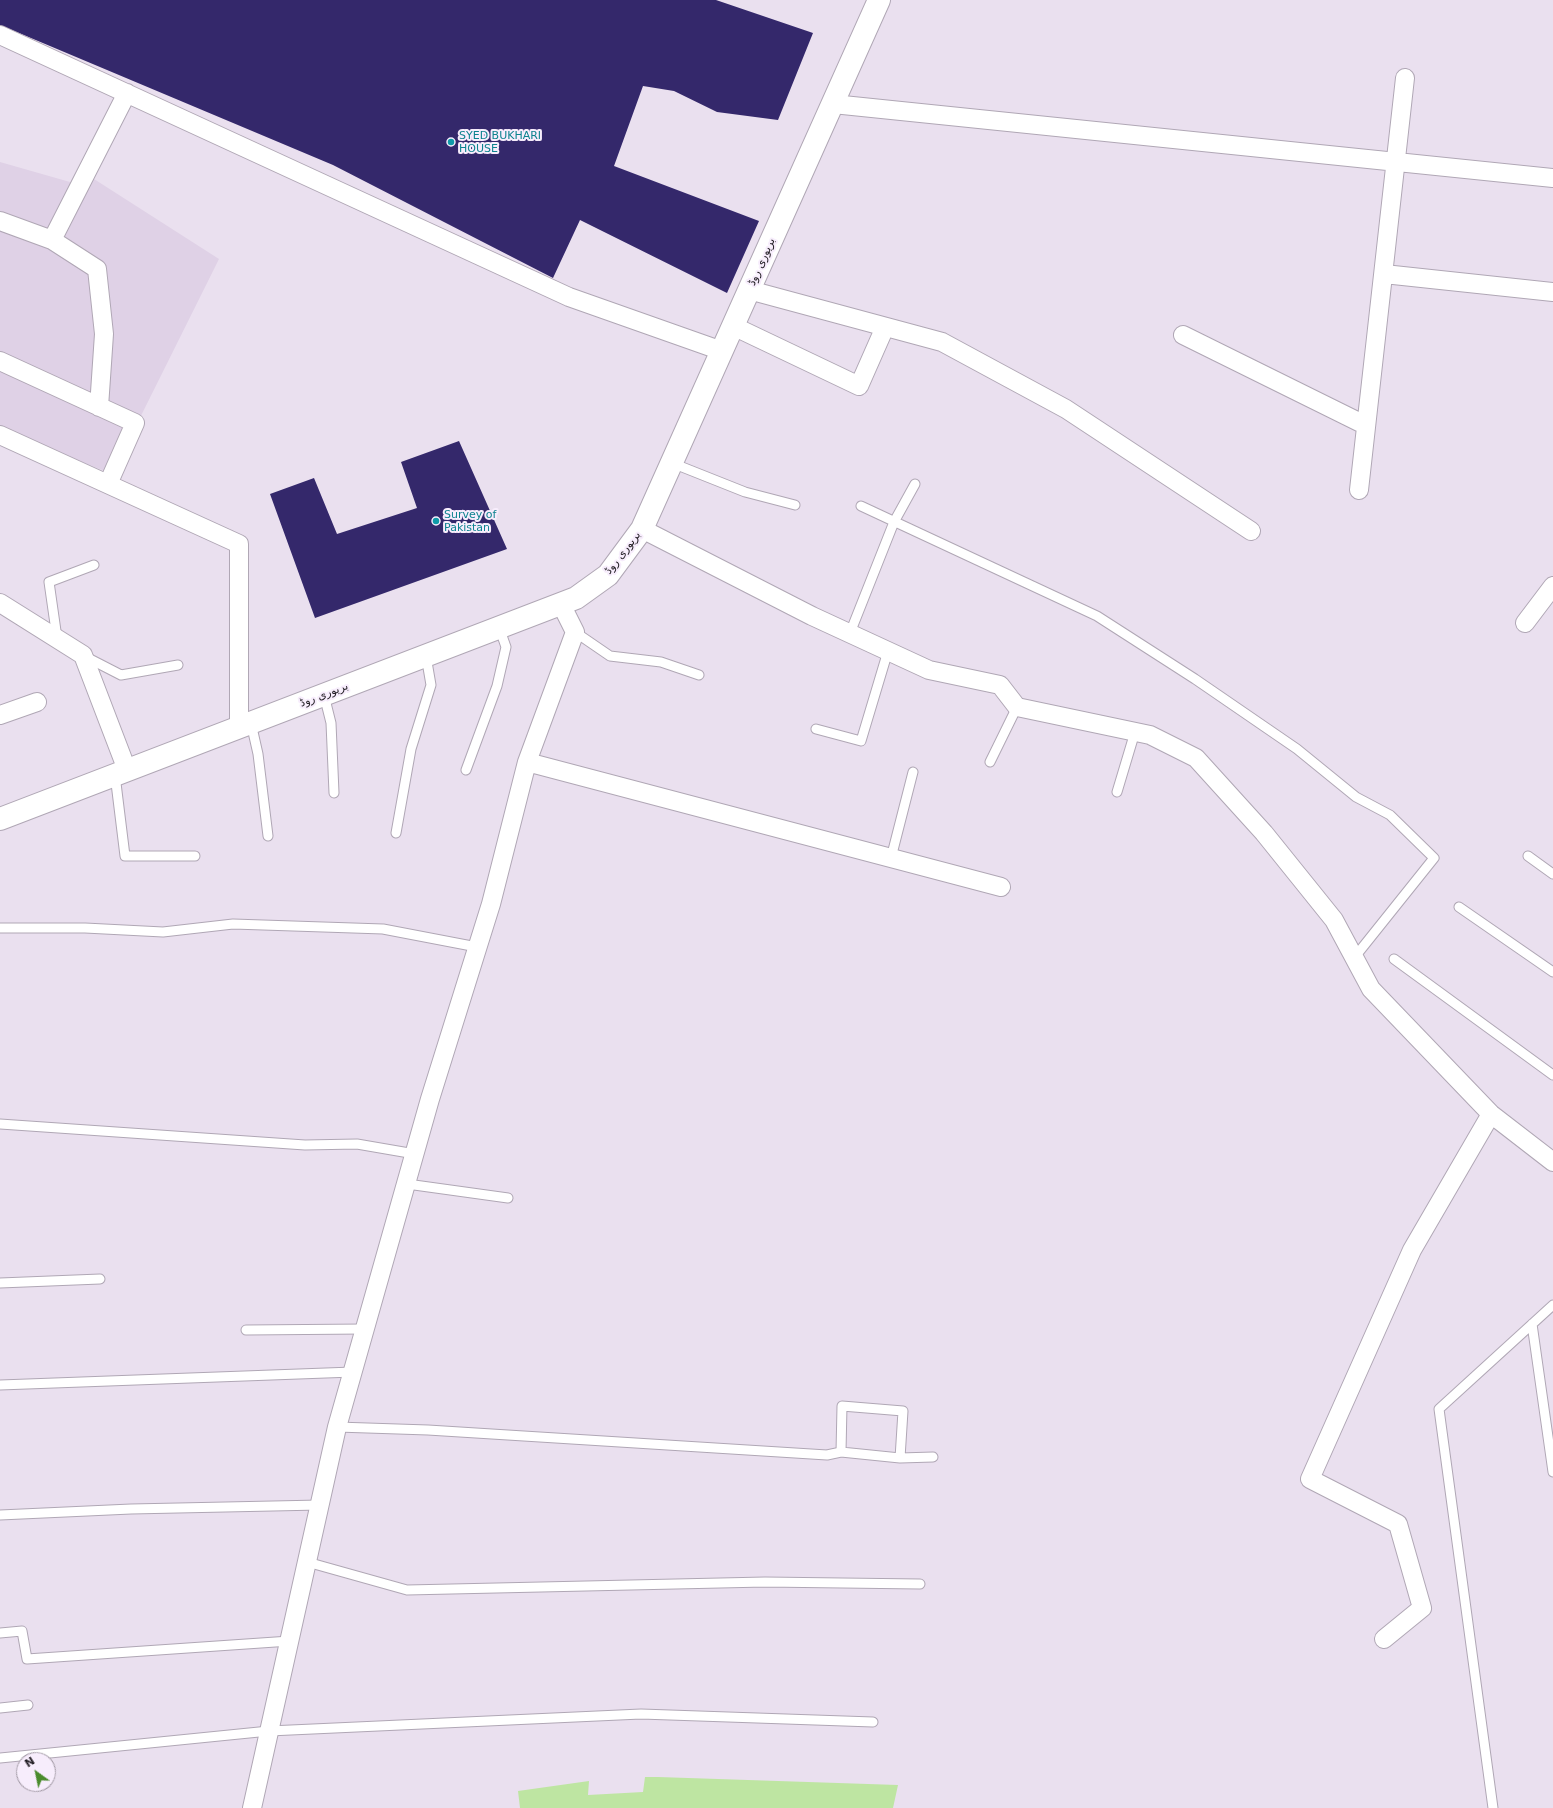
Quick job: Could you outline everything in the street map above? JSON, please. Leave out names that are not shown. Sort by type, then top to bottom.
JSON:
[{"type":"main road","name":"بریوری روڈ","points":[[0,819],[576,598],[608,575],[642,530],[879,0]]},
{"type":"street","points":[[0,35],[568,297],[722,351]]},
{"type":"street","points":[[1359,490],[1365,425],[1384,274],[1405,78]]},
{"type":"street","points":[[52,240],[126,93]]},
{"type":"street","points":[[833,104],[1553,178]]},
{"type":"street","points":[[0,221],[52,240],[97,270],[104,334],[99,407]]},
{"type":"street","points":[[1384,274],[1553,292]]},
{"type":"street","points":[[749,290],[942,342],[1066,409],[1251,531]]},
{"type":"street","points":[[733,326],[859,386],[885,327]]},
{"type":"street","points":[[1184,336],[1365,425]]},
{"type":"street","points":[[0,361],[135,423],[108,484]]},
{"type":"street","points":[[0,435],[239,544],[245,725]]},
{"type":"street","points":[[642,530],[850,633],[929,670],[1000,685],[1017,707],[1150,735],[1196,758],[1264,833],[1334,920],[1372,989],[1491,1114],[1553,1162]]},
{"type":"street","points":[[1525,623],[1553,586]]},
{"type":"street","points":[[0,603],[83,655],[121,773]]},
{"type":"street","points":[[252,1808],[337,1427],[415,1154],[491,904],[526,762],[575,632],[560,604]]},
{"type":"street","points":[[0,715],[37,702]]},
{"type":"street","points":[[526,762],[1001,887]]},
{"type":"street","points":[[1384,1639],[1422,1608],[1398,1524],[1310,1479],[1412,1250],[1491,1114]]},
{"type":"lane","points":[[672,463],[745,492],[796,505]]},
{"type":"lane","points":[[850,633],[894,522],[915,484]]},
{"type":"lane","points":[[861,506],[1097,616],[1195,679],[1297,749],[1356,797],[1390,815],[1434,858],[1354,958]]},
{"type":"lane","points":[[57,639],[49,582],[94,565]]},
{"type":"lane","points":[[466,770],[497,686],[506,647],[499,627]]},
{"type":"lane","points":[[575,632],[610,656],[661,662],[699,675]]},
{"type":"lane","points":[[816,729],[861,741],[888,651]]},
{"type":"lane","points":[[83,655],[121,675],[178,665]]},
{"type":"lane","points":[[396,833],[412,749],[431,685],[426,656]]},
{"type":"lane","points":[[324,694],[331,723],[334,793]]},
{"type":"lane","points":[[990,762],[1017,707]]},
{"type":"lane","points":[[245,725],[258,754],[268,836]]},
{"type":"lane","points":[[1117,792],[1135,732]]},
{"type":"lane","points":[[891,858],[913,772]]},
{"type":"lane","points":[[121,773],[125,856],[195,856]]},
{"type":"lane","points":[[1528,856],[1553,874]]},
{"type":"lane","points":[[1459,907],[1553,972]]},
{"type":"lane","points":[[0,928],[85,928],[164,932],[233,924],[383,929],[478,947]]},
{"type":"lane","points":[[1394,959],[1553,1075]]},
{"type":"lane","points":[[0,1124],[304,1145],[357,1144],[415,1154]]},
{"type":"lane","points":[[407,1184],[508,1198]]},
{"type":"lane","points":[[0,1283],[100,1279]]},
{"type":"lane","points":[[1493,1808],[1439,1409],[1553,1305]]},
{"type":"lane","points":[[1532,1324],[1553,1472]]},
{"type":"lane","points":[[246,1330],[365,1329]]},
{"type":"lane","points":[[0,1385],[353,1372]]},
{"type":"lane","points":[[841,1452],[842,1406],[903,1411],[900,1458]]},
{"type":"lane","points":[[337,1427],[428,1430],[819,1454],[841,1452],[900,1458],[933,1457]]},
{"type":"lane","points":[[0,1515],[132,1509],[320,1505]]},
{"type":"lane","points":[[307,1562],[407,1590],[765,1582],[920,1584]]},
{"type":"lane","points":[[0,1633],[22,1631],[27,1659],[290,1641]]},
{"type":"lane","points":[[0,1708],[28,1705]]},
{"type":"lane","points":[[0,1758],[269,1731],[641,1714],[873,1722]]},
{"type":"shaded area","points":[[0,162],[84,186],[94,179],[219,259],[112,474],[0,429]]},
{"type":"green space","points":[[645,1777],[898,1785],[893,1808],[520,1808],[518,1791],[589,1781],[588,1795],[643,1792]]},
{"type":"building","name":"SYED BUKHARI HOUSE","points":[[0,0],[716,0],[813,33],[778,120],[717,112],[674,91],[643,86],[614,166],[759,221],[727,293],[580,220],[553,278],[333,165],[0,25]]},
{"type":"building","name":"Survey of Pakistan","points":[[459,441],[507,549],[315,618],[270,494],[314,478],[337,534],[417,508],[401,462]]},
{"type":"place","name":"SYED BUKHARI HOUSE","points":[[451,142]]},
{"type":"place","name":"Survey of Pakistan","points":[[436,521]]}]
